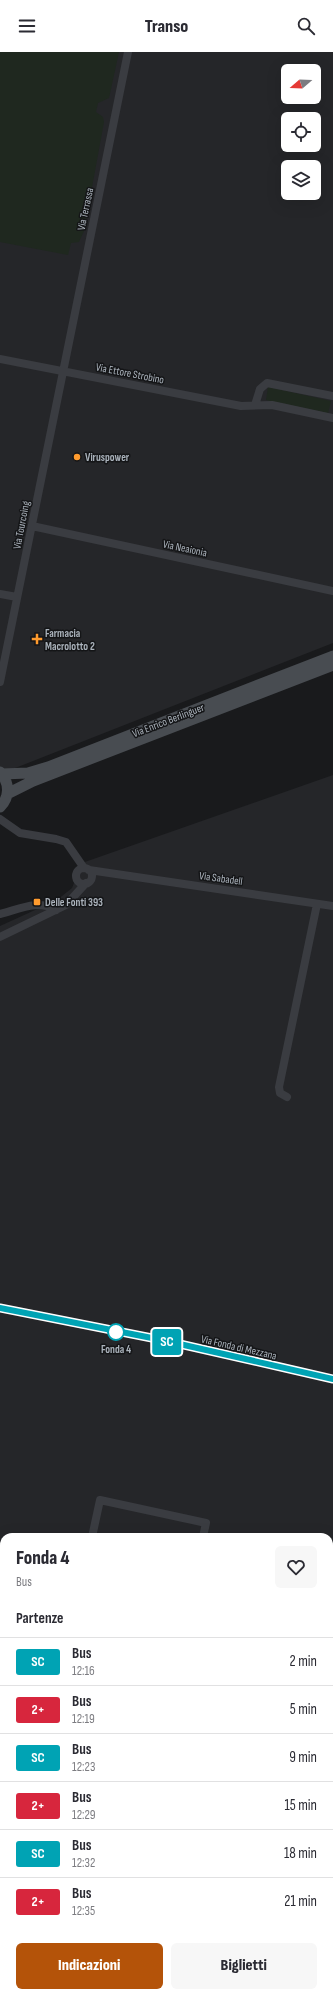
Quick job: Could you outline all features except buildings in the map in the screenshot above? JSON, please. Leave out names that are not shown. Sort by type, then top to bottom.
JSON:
[{"type":"main road","name":"Via Enrico Berlinguer","points":[[333,656],[48,766],[28,772],[1,773],[7,784],[7,794],[33,781],[333,665]]},
{"type":"main road","points":[[0,807],[7,794]]},
{"type":"street","name":"Via Terrassa","points":[[63,371],[128,52]]},
{"type":"street","name":"Via Ettore Strobino","points":[[0,359],[241,406],[272,405],[333,418]]},
{"type":"street","name":"Via Tourcoing","points":[[0,682],[63,371]]},
{"type":"street","points":[[255,405],[260,389],[267,384],[333,396]]},
{"type":"street","name":"Via Neaionia","points":[[32,526],[333,591]]},
{"type":"street","points":[[0,594],[17,597]]},
{"type":"street","points":[[0,807],[8,825]]},
{"type":"street","points":[[0,819],[20,833],[63,841],[69,845],[85,875],[79,891],[66,905],[0,937]]},
{"type":"street","name":"Via Sabadell","points":[[85,875],[105,873],[333,906]]},
{"type":"street","points":[[0,914],[38,904],[48,906],[56,910]]},
{"type":"street","points":[[288,1097],[282,1095],[279,1087],[317,904]]},
{"type":"street","name":"Via Fonda di Mezzana","points":[[0,1308],[29,1315],[162,1340],[333,1379]]},
{"type":"street","points":[[93,1533],[100,1500],[206,1523],[204,1533]]},
{"type":"shaded area","points":[[0,52],[333,52],[333,643],[0,774]]},
{"type":"shaded area","points":[[0,52],[119,52],[109,98],[98,103],[96,112],[103,117],[104,122],[84,231],[79,242],[71,243],[68,255],[0,242]]},
{"type":"shaded area","points":[[268,387],[331,401],[328,413],[266,400]]},
{"type":"shaded area","points":[[333,775],[333,1533],[0,1533],[0,926],[57,900],[72,888],[82,863]]},
{"type":"bus line","name":"SC","points":[[0,1308],[29,1315],[162,1340],[333,1379]]},
{"type":"place","name":"Viruspower","points":[[77,457]]},
{"type":"place","name":"Farmacia Macrolotto 2","points":[[37,639]]},
{"type":"place","name":"Delle Fonti 393","points":[[37,902]]},
{"type":"place","name":"Fonda 4","points":[[116,1332]]}]
